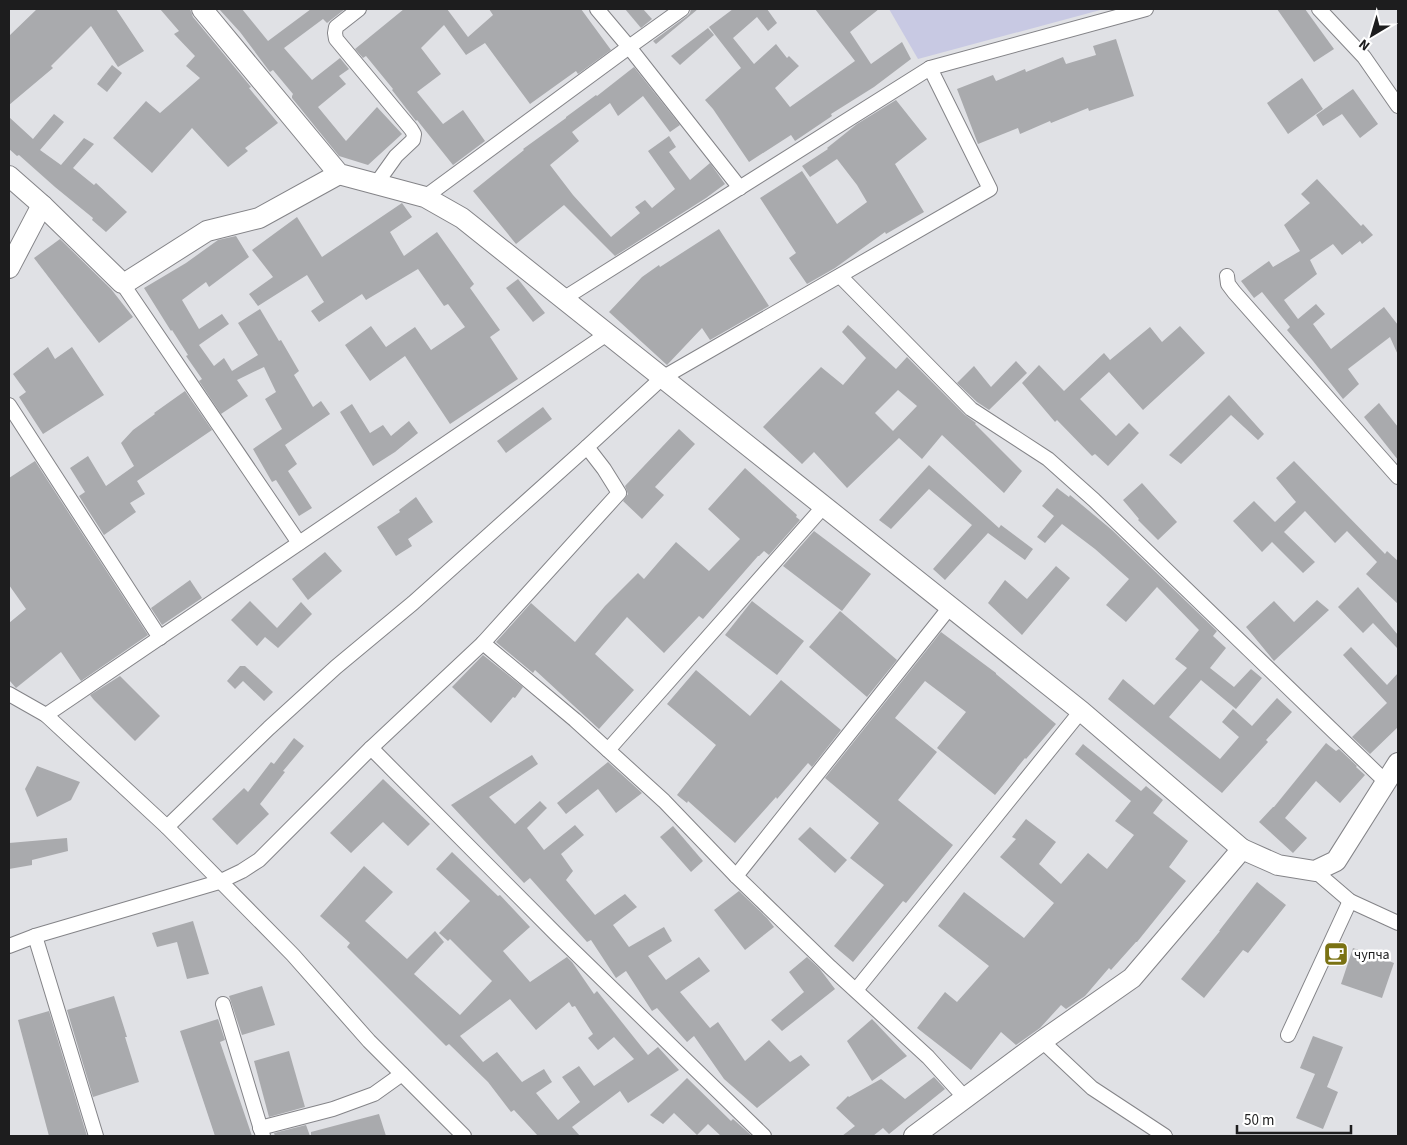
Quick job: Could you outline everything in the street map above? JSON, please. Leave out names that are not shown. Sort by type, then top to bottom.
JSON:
[{"type":"street","points":[[202,9],[339,174],[425,198],[462,218],[1080,711],[1242,849],[1278,865],[1315,871],[1350,901],[1398,924]]},
{"type":"street","points":[[359,9],[336,27],[336,39],[412,129],[414,134],[413,140],[396,156],[376,184]]},
{"type":"street","points":[[597,9],[740,188]]},
{"type":"street","points":[[425,198],[682,9]]},
{"type":"street","points":[[563,299],[930,68],[1146,9]]},
{"type":"street","points":[[1319,9],[1364,57],[1398,106]]},
{"type":"street","points":[[167,827],[269,728],[336,667],[413,603],[588,447],[662,378],[990,189],[930,68]]},
{"type":"street","points":[[122,282],[130,280],[207,231],[259,218],[339,174]]},
{"type":"street","points":[[9,176],[122,282],[299,543]]},
{"type":"street","points":[[9,268],[42,205]]},
{"type":"street","points":[[840,276],[971,409],[1048,459],[1094,500],[1386,782]]},
{"type":"street","points":[[1227,276],[1228,284],[1234,292],[1398,477]]},
{"type":"street","points":[[46,715],[607,334]]},
{"type":"street","points":[[9,405],[160,638]]},
{"type":"street","points":[[9,946],[35,936],[219,882],[259,860],[371,748],[483,643],[619,493],[588,447]]},
{"type":"street","points":[[608,750],[824,506]]},
{"type":"street","points":[[736,876],[950,607]]},
{"type":"street","points":[[483,643],[575,720],[664,802],[736,876],[928,1057],[966,1099]]},
{"type":"street","points":[[9,694],[46,715],[167,827],[219,882],[293,955],[370,1041],[464,1136]]},
{"type":"street","points":[[856,990],[1080,711]]},
{"type":"street","points":[[371,748],[556,934],[764,1136]]},
{"type":"street","points":[[1315,871],[1336,861],[1398,763]]},
{"type":"street","points":[[914,1136],[1042,1041],[1132,978],[1242,849]]},
{"type":"street","points":[[1288,1035],[1350,901]]},
{"type":"street","points":[[35,936],[96,1136]]},
{"type":"street","points":[[223,1004],[262,1132],[374,1094],[402,1074]]},
{"type":"street","points":[[1042,1041],[1092,1088],[1165,1136]]},
{"type":"shaded area","points":[[889,9],[1104,9],[918,59]]},
{"type":"building","points":[[37,9],[116,9],[144,51],[118,67],[91,26],[51,66],[53,68],[9,105],[9,36]]},
{"type":"building","points":[[160,9],[190,9],[193,17],[278,123],[245,148],[248,151],[228,167],[192,128],[152,173],[113,138],[146,101],[160,113],[200,78],[186,66],[195,56],[174,34],[179,31]]},
{"type":"building","points":[[219,9],[242,9],[268,41],[311,9],[345,9],[327,23],[323,19],[284,48],[312,80],[340,58],[349,69],[339,76],[346,84],[318,107],[346,141],[377,107],[402,134],[368,165],[339,156],[292,98],[293,94],[273,70],[270,72],[240,32]]},
{"type":"building","points":[[404,9],[447,9],[468,37],[493,15],[489,9],[581,9],[611,50],[578,74],[576,71],[530,104],[485,43],[466,55],[444,25],[421,48],[441,74],[417,92],[443,124],[463,110],[485,141],[453,165],[366,56],[363,58],[355,49]]},
{"type":"building","points":[[625,9],[643,9],[652,19],[641,28]]},
{"type":"building","points":[[691,9],[698,9],[656,44],[653,41],[687,16]]},
{"type":"building","points":[[733,9],[767,9],[777,23],[768,31],[757,17],[733,38],[754,64],[776,44],[787,58],[789,56],[799,66],[775,88],[790,107],[855,61],[815,9],[879,9],[850,32],[871,64],[902,42],[911,59],[874,87],[831,114],[832,116],[795,141],[791,135],[749,162],[705,100],[741,68],[709,27]]},
{"type":"building","points":[[1277,9],[1305,9],[1334,49],[1314,62]]},
{"type":"building","points":[[708,28],[714,35],[680,65],[671,56]]},
{"type":"building","points":[[1116,39],[1134,96],[1089,111],[1088,108],[1020,134],[1018,128],[978,144],[957,89],[993,75],[996,81],[1025,69],[1026,72],[1063,57],[1066,64],[1096,55],[1093,46]]},
{"type":"building","points":[[112,65],[122,73],[107,92],[97,84]]},
{"type":"building","points":[[634,67],[680,125],[670,132],[643,96],[618,116],[610,103],[572,132],[579,141],[550,165],[573,195],[611,237],[640,213],[635,207],[645,200],[652,208],[675,189],[648,151],[669,136],[676,147],[669,152],[690,180],[710,163],[725,184],[615,256],[564,205],[516,244],[473,191],[523,149]]},
{"type":"building","points":[[1302,78],[1323,109],[1288,134],[1267,103]]},
{"type":"building","points":[[1353,89],[1378,124],[1360,138],[1342,114],[1323,126],[1316,115]]},
{"type":"building","points":[[896,100],[927,139],[895,164],[924,212],[886,234],[885,232],[835,268],[807,284],[789,258],[796,253],[760,198],[802,171],[837,224],[867,202],[857,185],[837,159],[810,177],[802,166],[828,149],[857,124]]},
{"type":"building","points":[[54,114],[64,122],[40,150],[61,165],[84,138],[94,144],[73,168],[94,185],[96,183],[127,212],[106,232],[92,220],[93,218],[19,155],[17,156],[9,149],[9,117],[33,139]]},
{"type":"building","points":[[1317,179],[1361,226],[1363,224],[1373,235],[1362,244],[1360,241],[1342,255],[1333,244],[1310,260],[1317,274],[1284,300],[1298,319],[1316,304],[1325,314],[1313,324],[1331,349],[1384,307],[1398,325],[1398,355],[1390,337],[1348,369],[1359,384],[1343,399],[1287,330],[1290,327],[1262,292],[1254,298],[1241,281],[1269,261],[1273,267],[1300,251],[1284,225],[1310,203],[1301,194]]},
{"type":"building","points":[[402,203],[412,217],[390,232],[404,256],[437,232],[474,284],[470,288],[500,330],[490,337],[518,379],[450,424],[405,356],[370,381],[345,345],[371,326],[386,347],[415,327],[431,350],[465,327],[448,304],[444,306],[418,269],[366,300],[362,294],[319,322],[311,311],[324,302],[307,275],[258,306],[249,294],[273,277],[252,250],[297,217],[322,257]]},
{"type":"building","points":[[719,229],[769,306],[710,340],[702,328],[667,365],[609,312],[642,277]]},
{"type":"building","points":[[236,236],[249,257],[209,287],[206,282],[182,300],[199,329],[222,314],[229,324],[199,345],[214,366],[224,358],[232,371],[258,355],[238,323],[260,309],[299,371],[294,375],[313,407],[321,401],[330,414],[285,445],[297,464],[288,471],[312,508],[299,516],[276,480],[272,482],[253,449],[282,429],[265,399],[276,392],[264,367],[237,380],[248,396],[221,414],[199,381],[202,379],[186,356],[188,355],[144,288],[186,263],[218,240]]},
{"type":"building","points":[[60,239],[111,289],[133,317],[99,343],[34,258]]},
{"type":"building","points":[[518,279],[545,313],[533,322],[506,288]]},
{"type":"building","points":[[848,325],[896,369],[907,357],[965,415],[976,423],[1022,471],[1004,493],[942,435],[922,459],[899,438],[847,488],[814,452],[802,464],[763,427],[821,367],[843,385],[866,358],[842,332]],"holes":[[[898,390],[917,406],[893,431],[875,413]]]},
{"type":"building","points":[[1180,326],[1205,353],[1143,410],[1109,372],[1080,399],[1116,436],[1129,423],[1139,433],[1108,466],[1095,454],[1092,456],[1057,420],[1055,422],[1022,383],[1039,365],[1064,391],[1104,353],[1110,360],[1150,327],[1162,342]]},
{"type":"building","points":[[48,347],[55,359],[72,347],[104,395],[43,434],[19,397],[26,392],[13,374]]},
{"type":"building","points":[[1016,361],[1027,373],[989,410],[977,402],[957,383],[974,366],[991,387]]},
{"type":"building","points":[[185,391],[212,430],[137,481],[145,494],[130,503],[136,512],[104,535],[79,496],[85,492],[70,468],[88,456],[106,486],[134,466],[121,443],[133,430]]},
{"type":"building","points":[[1229,395],[1264,434],[1258,440],[1231,415],[1181,464],[1169,455]]},
{"type":"building","points":[[1379,403],[1398,427],[1398,460],[1364,417]]},
{"type":"building","points":[[352,404],[370,433],[383,425],[391,436],[409,421],[418,433],[395,452],[373,466],[340,412]]},
{"type":"building","points":[[543,407],[552,419],[506,453],[497,441]]},
{"type":"building","points":[[679,429],[695,444],[655,487],[664,495],[642,519],[623,501],[628,494],[625,486]]},
{"type":"building","points":[[35,461],[148,635],[81,681],[61,652],[16,688],[9,680],[9,623],[26,609],[9,585],[9,478]]},
{"type":"building","points":[[1294,461],[1385,554],[1387,551],[1398,561],[1398,604],[1366,574],[1377,562],[1347,531],[1335,543],[1305,511],[1284,532],[1315,562],[1303,573],[1272,542],[1262,552],[1233,521],[1254,501],[1275,522],[1296,502],[1276,478]]},
{"type":"building","points":[[929,465],[999,528],[1001,525],[1033,549],[1025,560],[988,533],[945,580],[933,569],[972,525],[929,489],[891,529],[879,520]]},
{"type":"building","points":[[745,468],[797,515],[796,517],[800,520],[769,555],[764,551],[758,556],[703,619],[699,616],[664,653],[627,617],[595,654],[634,690],[599,729],[535,670],[533,673],[496,642],[531,603],[575,642],[605,606],[638,573],[644,579],[676,542],[709,571],[740,539],[708,509]]},
{"type":"building","points":[[1142,483],[1177,522],[1158,540],[1138,520],[1123,500]]},
{"type":"building","points":[[1057,488],[1069,497],[1070,495],[1112,530],[1217,631],[1213,636],[1226,648],[1210,668],[1234,687],[1251,669],[1262,678],[1236,709],[1201,680],[1169,717],[1220,759],[1239,737],[1222,722],[1233,709],[1252,726],[1277,698],[1292,712],[1222,793],[1108,699],[1123,679],[1154,705],[1187,668],[1175,659],[1199,630],[1157,587],[1126,622],[1106,605],[1129,579],[1095,549],[1062,524],[1045,543],[1037,537],[1054,516],[1042,506]]},
{"type":"building","points":[[416,497],[433,522],[408,539],[412,546],[396,556],[377,527],[400,512],[399,510]]},
{"type":"building","points":[[814,531],[871,574],[842,611],[783,566]]},
{"type":"building","points":[[325,552],[342,571],[308,600],[292,579]]},
{"type":"building","points":[[1056,566],[1070,578],[1022,635],[988,603],[1005,580],[1027,599]]},
{"type":"building","points":[[190,580],[202,598],[162,625],[151,608]]},
{"type":"building","points":[[1358,587],[1398,635],[1397,648],[1373,623],[1363,633],[1338,607]]},
{"type":"building","points":[[1317,600],[1329,610],[1274,661],[1246,627],[1274,601],[1294,622]]},
{"type":"building","points":[[250,601],[277,628],[301,602],[312,614],[278,648],[265,637],[257,646],[231,620]]},
{"type":"building","points":[[752,601],[804,641],[777,675],[725,635]]},
{"type":"building","points":[[840,611],[897,660],[867,697],[809,647]]},
{"type":"building","points":[[941,632],[996,673],[1056,724],[995,795],[937,748],[966,712],[925,681],[895,718],[937,752],[898,800],[953,845],[906,903],[903,901],[853,962],[834,946],[884,885],[850,858],[879,823],[825,778]]},
{"type":"building","points":[[1351,647],[1387,685],[1398,673],[1398,727],[1370,754],[1352,737],[1387,703],[1343,655]]},
{"type":"building","points":[[483,655],[523,687],[491,723],[452,687]]},
{"type":"building","points":[[240,666],[245,666],[273,692],[264,701],[243,681],[235,689],[227,681]]},
{"type":"building","points":[[696,670],[750,716],[781,680],[841,730],[812,767],[808,763],[735,843],[688,801],[687,803],[677,795],[716,745],[667,704]]},
{"type":"building","points":[[120,676],[160,716],[135,741],[90,695]]},
{"type":"building","points":[[294,738],[304,746],[283,771],[285,772],[260,804],[269,814],[237,845],[212,819],[244,788],[248,792],[271,762],[274,764]]},
{"type":"building","points":[[1326,743],[1336,751],[1339,749],[1365,775],[1340,803],[1316,781],[1285,818],[1307,838],[1293,853],[1259,822],[1274,807]]},
{"type":"building","points":[[1083,744],[1141,791],[1146,786],[1163,800],[1153,813],[1188,841],[1169,867],[1186,881],[1137,942],[1111,970],[1109,968],[1085,996],[1066,1009],[1061,1005],[1040,1028],[1016,1045],[1001,1032],[971,1070],[917,1028],[945,992],[957,1002],[989,966],[938,926],[964,892],[1024,938],[1054,903],[1000,857],[1016,839],[1012,837],[1026,819],[1056,842],[1039,864],[1061,884],[1088,853],[1107,869],[1134,835],[1115,821],[1131,801],[1075,754]]},
{"type":"building","points":[[532,755],[538,764],[489,797],[515,824],[540,801],[547,808],[527,828],[544,850],[575,825],[584,835],[561,854],[573,871],[566,880],[595,915],[625,894],[637,907],[613,925],[629,947],[664,927],[672,941],[648,956],[666,980],[699,957],[710,971],[680,992],[710,1028],[718,1022],[745,1061],[769,1040],[790,1062],[801,1055],[810,1065],[757,1108],[724,1079],[694,1036],[687,1042],[657,1008],[652,1011],[626,971],[616,978],[591,940],[587,942],[530,878],[524,883],[451,805]]},
{"type":"building","points":[[608,762],[642,793],[616,813],[598,789],[566,814],[557,803]]},
{"type":"building","points":[[37,766],[80,782],[71,800],[37,817],[25,789]]},
{"type":"building","points":[[383,779],[430,824],[408,846],[383,822],[351,853],[330,833]]},
{"type":"building","points":[[673,826],[703,861],[691,872],[660,837]]},
{"type":"building","points":[[810,827],[847,860],[835,873],[798,839]]},
{"type":"building","points":[[67,838],[68,851],[32,860],[32,865],[9,869],[9,843]]},
{"type":"building","points":[[452,852],[498,896],[500,895],[530,927],[503,951],[530,982],[567,957],[594,994],[597,991],[648,1055],[658,1047],[679,1070],[628,1103],[620,1091],[572,1127],[580,1136],[538,1136],[514,1110],[511,1112],[488,1082],[449,1044],[446,1046],[347,947],[350,943],[320,916],[364,866],[393,892],[365,921],[407,959],[435,931],[444,942],[414,974],[460,1015],[492,981],[450,939],[448,941],[439,933],[470,901],[436,869]],"holes":[[[510,999],[536,1030],[569,1002],[572,1007],[575,1006],[593,1034],[588,1038],[598,1050],[614,1037],[634,1059],[594,1086],[579,1066],[562,1077],[580,1102],[558,1120],[536,1093],[552,1082],[544,1069],[522,1082],[497,1052],[483,1062],[460,1036]]]},
{"type":"building","points":[[1257,882],[1286,905],[1248,953],[1243,950],[1204,998],[1181,979]]},
{"type":"building","points":[[739,891],[774,927],[745,950],[714,910]]},
{"type":"building","points":[[193,921],[209,974],[187,979],[177,942],[157,947],[152,933]]},
{"type":"building","points":[[1353,948],[1394,963],[1382,998],[1341,984]]},
{"type":"building","points":[[807,957],[819,968],[835,989],[782,1031],[771,1020],[804,992],[789,972]]},
{"type":"building","points":[[262,986],[275,1025],[242,1035],[229,996]]},
{"type":"building","points":[[114,996],[139,1082],[93,1097],[67,1010]]},
{"type":"building","points":[[49,1011],[87,1136],[49,1136],[18,1020]]},
{"type":"building","points":[[218,1019],[225,1040],[220,1042],[252,1136],[215,1136],[180,1031]]},
{"type":"building","points":[[872,1019],[907,1056],[872,1081],[847,1041]]},
{"type":"building","points":[[1313,1036],[1343,1047],[1327,1087],[1338,1092],[1323,1129],[1296,1118],[1315,1074],[1300,1068]]},
{"type":"building","points":[[289,1051],[305,1107],[269,1117],[254,1061]]},
{"type":"building","points":[[934,1077],[945,1089],[889,1134],[883,1128],[873,1136],[842,1136],[855,1126],[836,1108],[848,1096],[881,1079],[905,1099]]},
{"type":"building","points":[[687,1078],[731,1121],[733,1119],[752,1136],[721,1136],[708,1124],[697,1135],[674,1113],[663,1124],[650,1115]]},
{"type":"building","points":[[379,1114],[386,1136],[311,1136],[311,1132]]},
{"type":"building","points":[[306,1125],[310,1136],[275,1136],[274,1133]]},
{"type":"place","name":"чупча","points":[[1336,954]]}]
